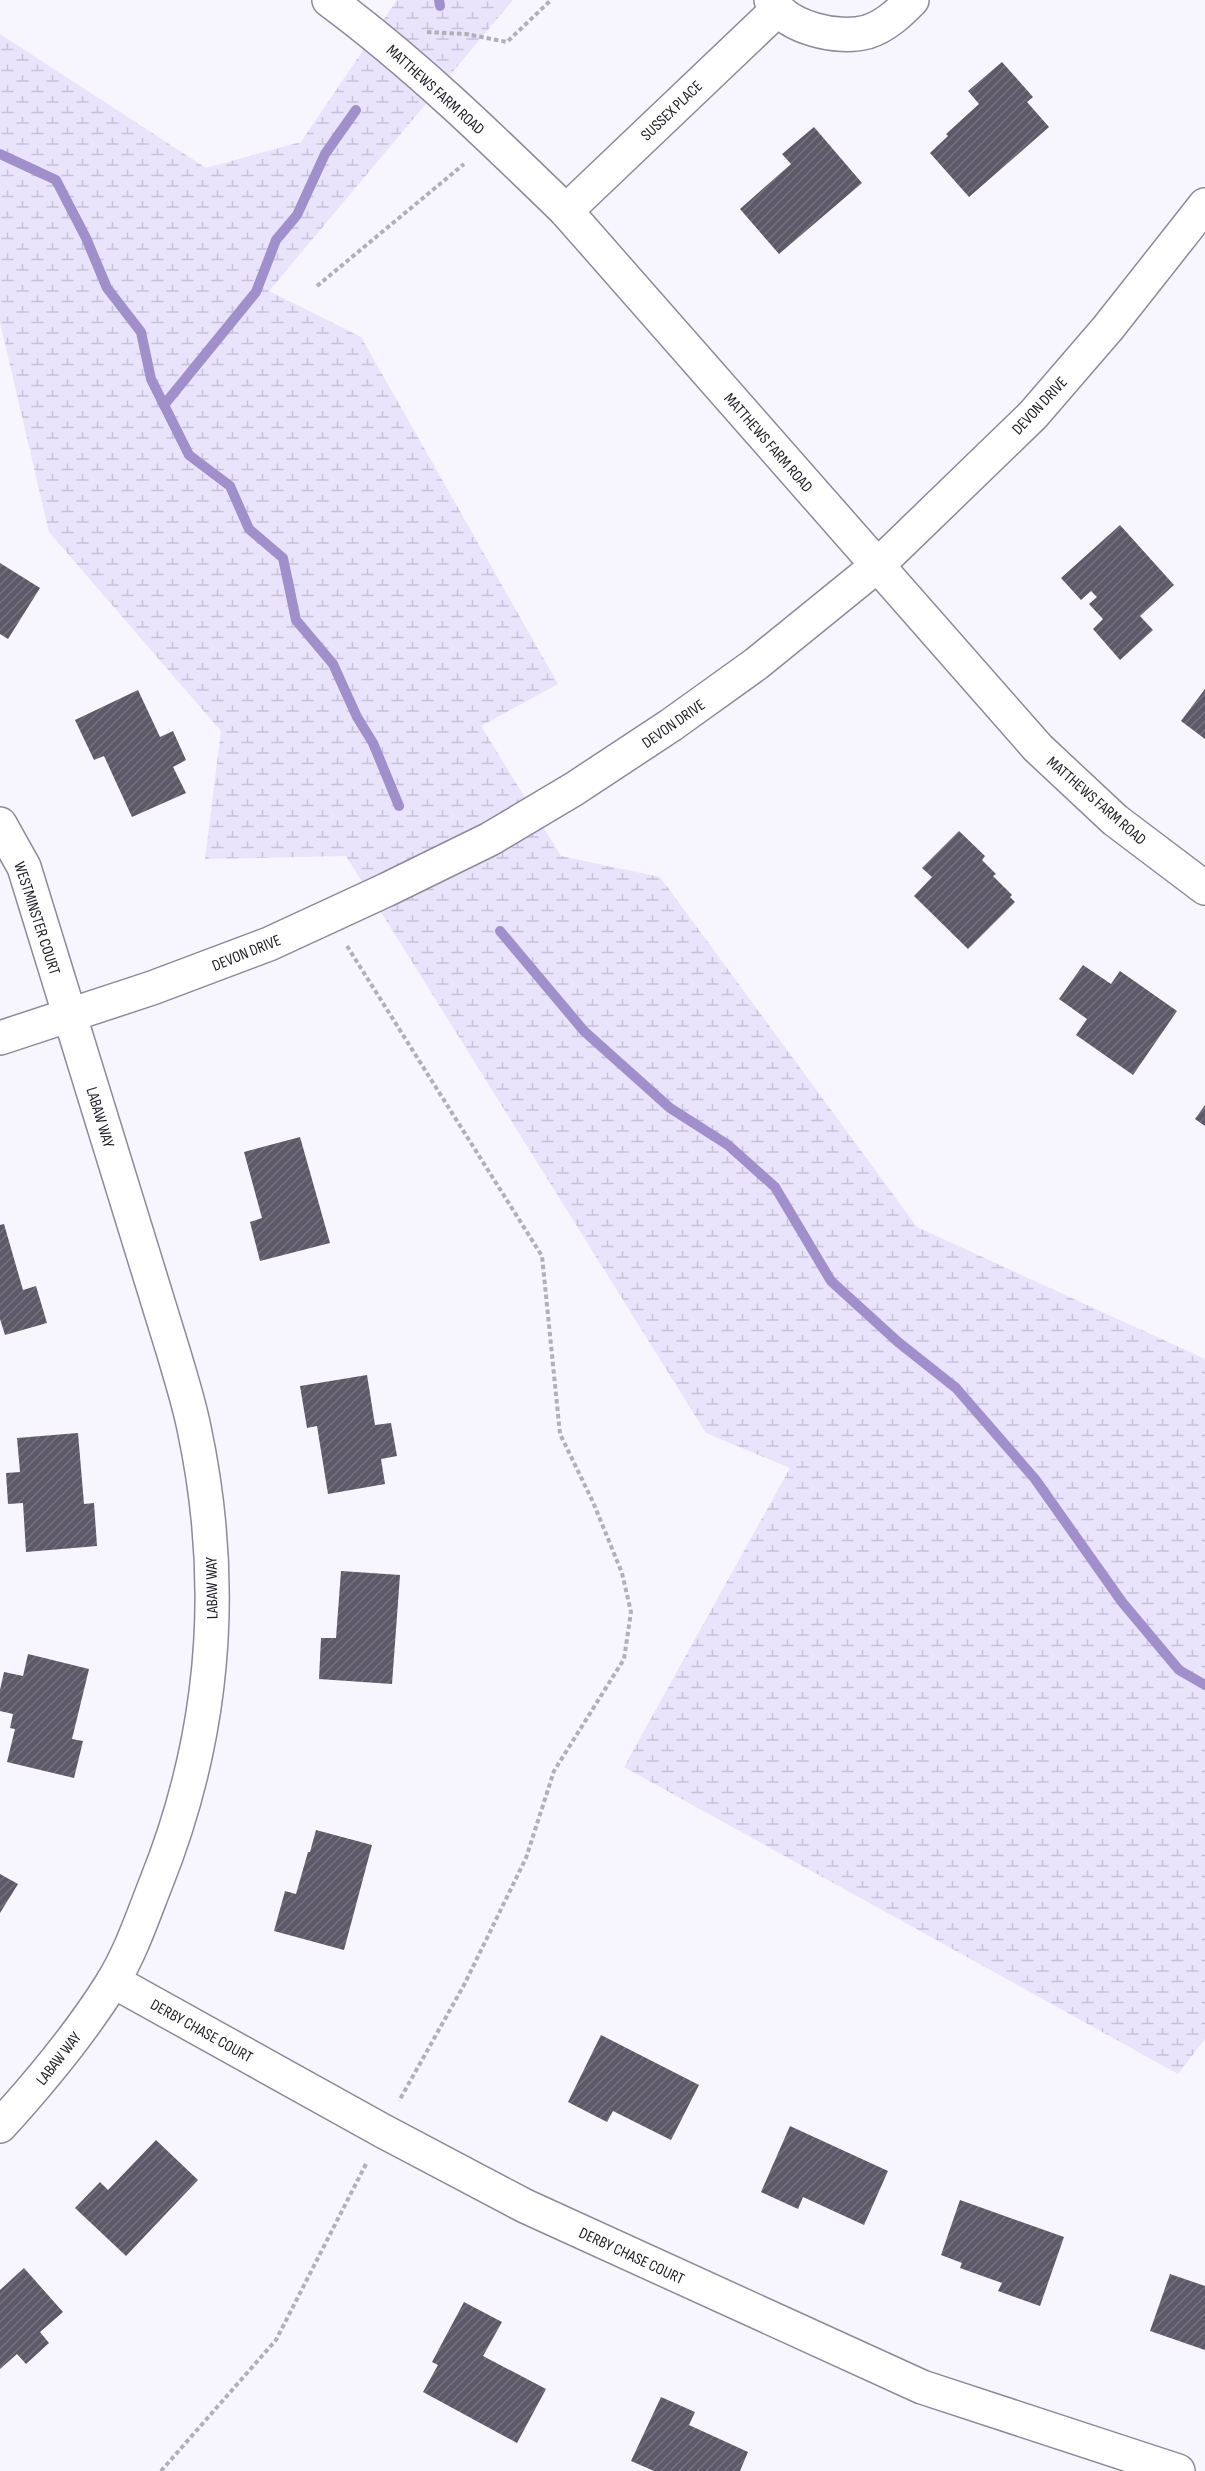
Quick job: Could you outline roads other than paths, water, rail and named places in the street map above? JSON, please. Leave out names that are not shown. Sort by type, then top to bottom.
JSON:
[{"type":"street","name":"MATTHEWS FARM ROAD","points":[[328,0],[381,39],[493,140],[566,211],[1053,762],[1115,820],[1205,888]]},
{"type":"street","name":"SUSSEX PLACE","points":[[566,211],[774,5],[808,28],[837,35],[867,32],[894,19],[912,0]]},
{"type":"street","name":"DEVON DRIVE","points":[[0,1038],[152,988],[268,944],[490,839],[574,789],[671,725],[756,664],[878,564],[1033,415],[1108,328],[1205,205]]},
{"type":"street","name":"WESTMINSTER COURT","points":[[0,824],[24,867],[68,1015]]},
{"type":"street","name":"LABAW WAY","points":[[0,2126],[38,2084],[113,1981],[140,1923],[165,1862],[188,1790],[204,1709],[211,1652],[213,1580],[206,1498],[194,1427],[174,1354],[68,1015]]},
{"type":"street","name":"DERBY CHASE COURT","points":[[113,1981],[383,2131],[536,2211],[922,2387],[1178,2471]]},
{"type":"waterway","points":[[439,0],[440,6]]},
{"type":"waterway","points":[[164,405],[256,292],[276,240],[297,215],[325,154],[356,110]]},
{"type":"waterway","points":[[0,154],[56,180],[86,238],[107,288],[141,332],[151,379],[189,455],[230,486],[249,529],[283,558],[296,620],[333,664],[357,717],[373,743],[399,806]]},
{"type":"waterway","points":[[500,931],[584,1031],[670,1108],[728,1145],[775,1187],[831,1281],[898,1342],[956,1388],[1035,1479],[1122,1602],[1179,1670],[1205,1685]]}]
